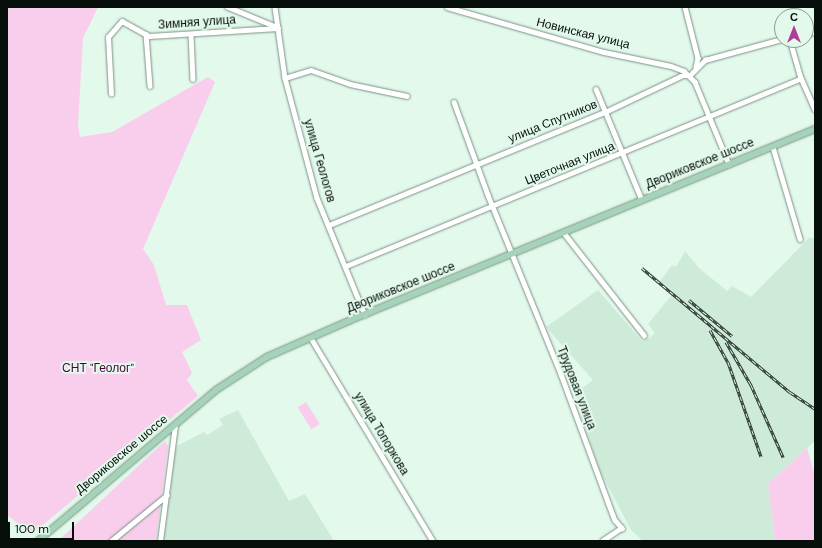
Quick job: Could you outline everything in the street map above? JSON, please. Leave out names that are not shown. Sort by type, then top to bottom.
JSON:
[{"type":"main road","name":"Двориковское шоссе","points":[[38,541],[175,425],[241,373],[277,352],[815,129]]},
{"type":"street","name":"Зимняя улица","points":[[228,7],[278,28]]},
{"type":"street","name":"улица Геологов","points":[[275,7],[286,78],[318,198],[365,315]]},
{"type":"street","name":"Новинская улица","points":[[447,7],[604,52],[671,66],[689,76]]},
{"type":"street","points":[[685,7],[698,58],[696,66],[689,76],[695,82],[729,164]]},
{"type":"street","name":"Зимняя улица","points":[[110,94],[108,37],[122,21],[149,36],[278,28]]},
{"type":"street","points":[[146,34],[150,86]]},
{"type":"street","points":[[191,34],[193,79]]},
{"type":"street","points":[[696,66],[705,60],[774,41]]},
{"type":"street","points":[[792,48],[801,78],[815,109]]},
{"type":"street","points":[[286,78],[311,70],[350,84],[407,96]]},
{"type":"street","name":"улица Спутников","points":[[329,225],[605,112],[681,76],[689,76]]},
{"type":"street","name":"Цветочная улица","points":[[346,266],[492,205],[710,118],[801,78]]},
{"type":"street","points":[[596,89],[621,154],[642,200]]},
{"type":"street","name":"Трудовая улица","points":[[454,102],[492,205],[561,374],[615,520],[622,528],[603,541]]},
{"type":"street","points":[[773,147],[800,240]]},
{"type":"street","points":[[564,233],[644,335]]},
{"type":"street","name":"улица Топоркова","points":[[311,338],[434,541]]},
{"type":"street","points":[[160,541],[175,425]]},
{"type":"street","points":[[111,541],[167,495]]},
{"type":"shaded area","points":[[809,238],[815,238],[815,441],[768,484],[775,541],[643,541],[631,530],[599,469],[574,394],[593,380],[546,327],[598,290],[642,341],[650,338],[655,333],[648,324],[674,292],[660,281],[672,265],[676,267],[685,251],[699,268],[727,291],[732,286],[751,297]]},
{"type":"shaded area","points":[[238,410],[289,501],[305,494],[334,541],[163,541],[175,447],[204,432],[207,435],[223,425],[219,419]]},
{"type":"green space","name":"СНТ \"Геолог\"","points":[[7,7],[98,7],[83,38],[78,125],[80,137],[112,132],[208,77],[215,82],[143,249],[154,265],[166,305],[187,305],[201,340],[182,352],[192,373],[187,380],[198,396],[32,534],[7,515]]},
{"type":"green space","points":[[306,402],[320,424],[311,429],[298,407]]},
{"type":"green space","points":[[165,441],[168,446],[156,541],[58,541]]},
{"type":"green space","points":[[807,448],[815,476],[815,541],[775,541],[768,484]]},
{"type":"railway","points":[[642,268],[790,392],[815,409]]},
{"type":"railway","points":[[689,300],[732,336]]},
{"type":"railway","points":[[710,330],[728,362],[761,456]]},
{"type":"railway","points":[[726,342],[751,385],[783,457]]}]
